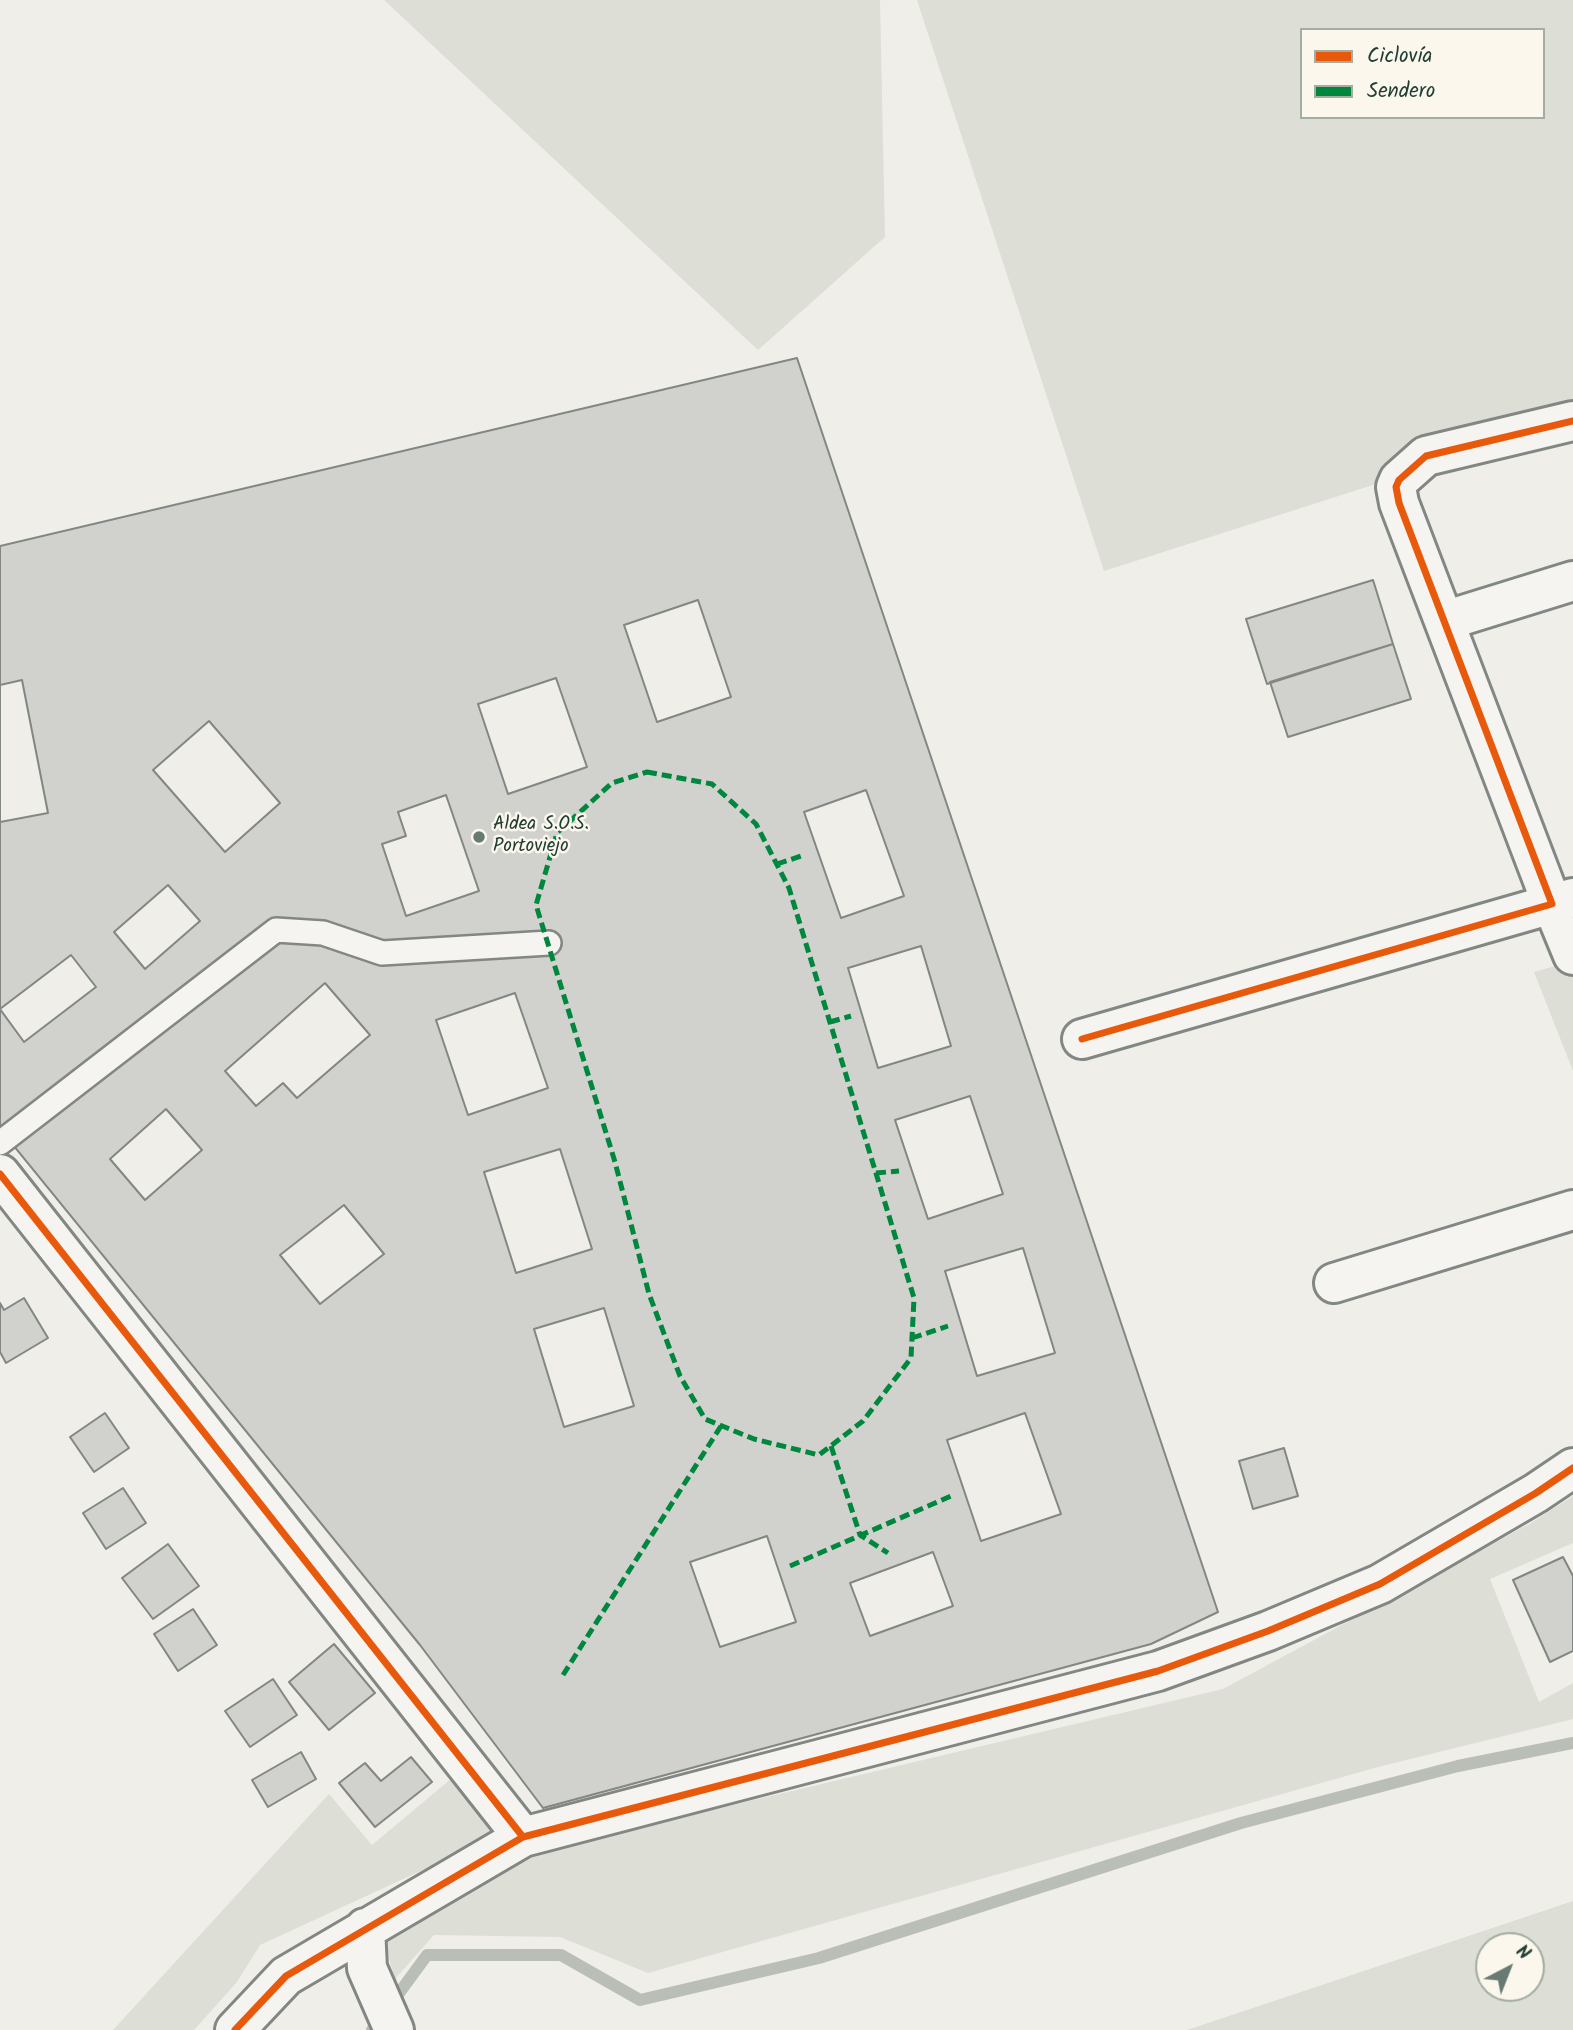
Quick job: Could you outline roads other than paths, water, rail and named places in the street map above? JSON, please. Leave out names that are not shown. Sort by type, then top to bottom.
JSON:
[{"type":"street","points":[[1573,421],[1426,457],[1399,480],[1396,486],[1399,503],[1444,621],[1562,901],[1573,955]]},
{"type":"street","points":[[1444,621],[1573,581]]},
{"type":"street","points":[[1082,1039],[1562,901]]},
{"type":"street","points":[[0,1174],[523,1837]]},
{"type":"street","points":[[1334,1283],[1573,1210]]},
{"type":"street","points":[[235,2030],[286,1976],[365,1927],[523,1837],[1158,1671],[1268,1631],[1380,1584],[1536,1493],[1573,1468]]},
{"type":"street","points":[[365,1927],[367,1968],[394,2030]]},
{"type":"lane","points":[[0,1143],[276,930],[323,933],[382,953],[549,943]]},
{"type":"waterway","points":[[372,2030],[427,1955],[561,1955],[640,2000],[819,1958],[1241,1823],[1458,1766],[1573,1743]]},
{"type":"place","name":"Aldea S.O.S. Portoviejo","points":[[479,837]]}]
